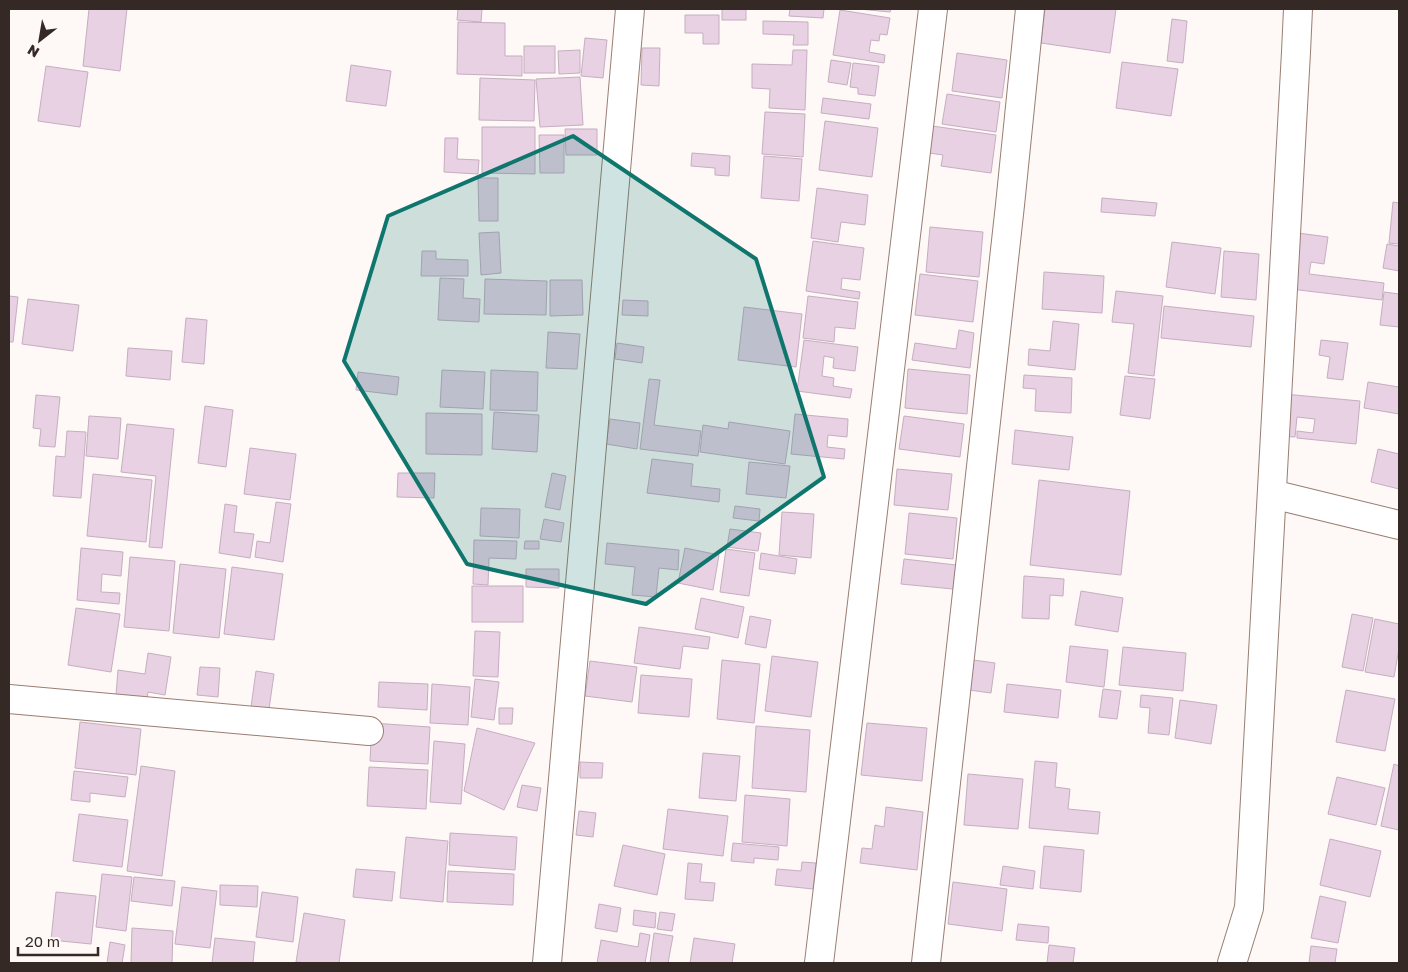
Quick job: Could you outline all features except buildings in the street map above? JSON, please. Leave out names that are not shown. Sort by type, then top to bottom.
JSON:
[{"type":"street","points":[[546,963],[630,9]]},
{"type":"street","points":[[819,963],[933,9]]},
{"type":"street","points":[[926,963],[1030,9]]},
{"type":"street","points":[[1232,963],[1249,908],[1298,9]]},
{"type":"street","points":[[1272,494],[1399,525]]},
{"type":"street","points":[[9,699],[369,731]]},
{"type":"highlighted area","points":[[573,136],[756,259],[824,477],[646,604],[467,564],[344,361],[388,216]]}]
